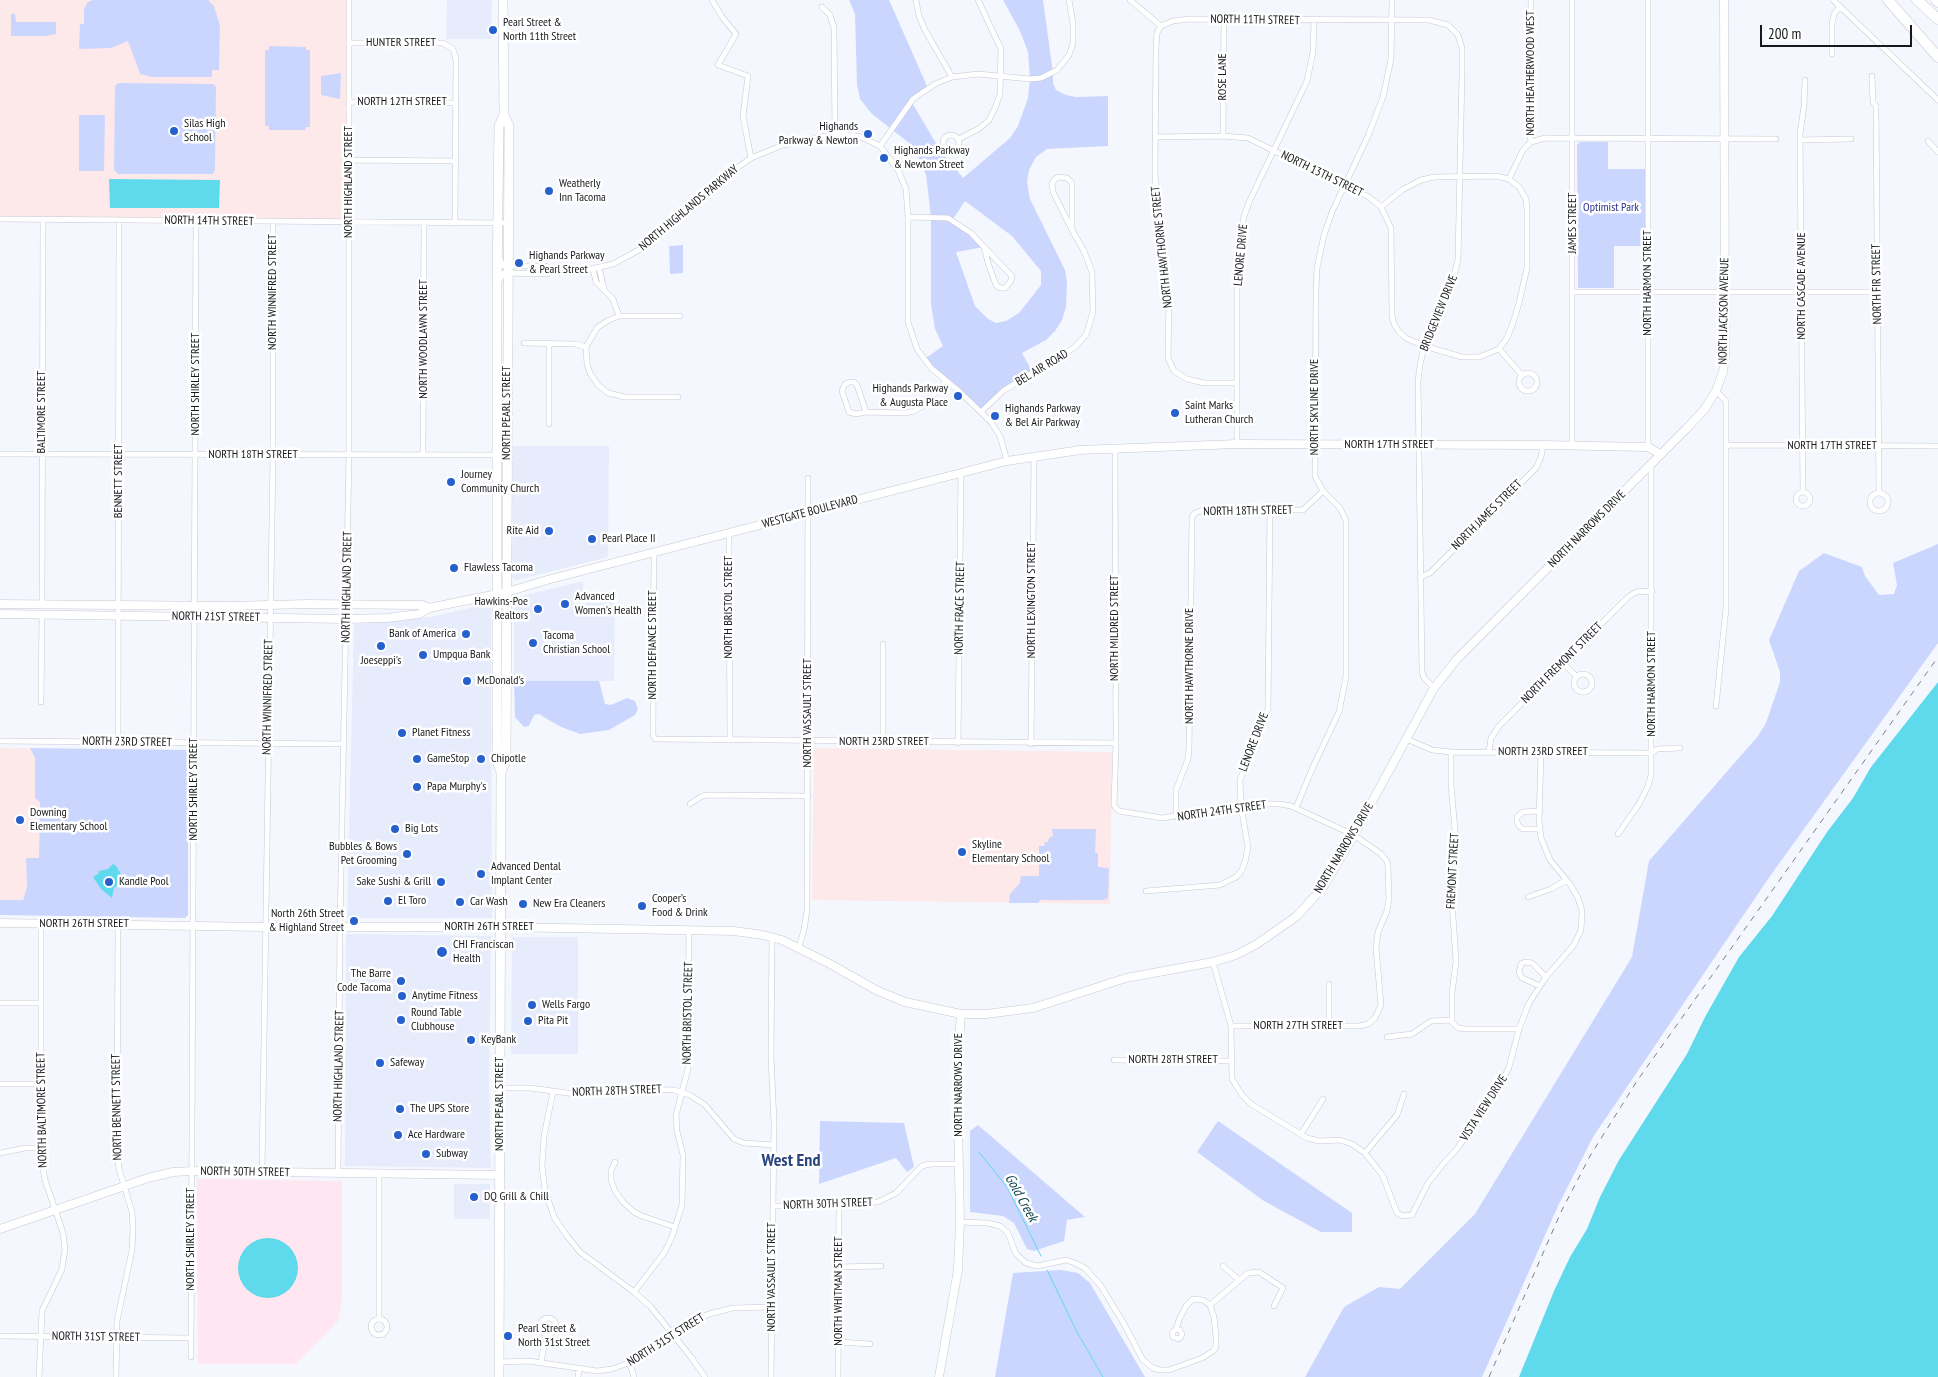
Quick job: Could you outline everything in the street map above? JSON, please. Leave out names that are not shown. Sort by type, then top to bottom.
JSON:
[{"type":"highway","points":[[1888,0],[1938,57]]},
{"type":"highway","points":[[1917,0],[1938,19]]},
{"type":"main road","name":"NORTH PEARL STREET","points":[[502,455],[508,269],[509,126],[504,115],[503,0]]},
{"type":"main road","name":"NORTH JACKSON AVENUE","points":[[1716,392],[1723,372],[1725,356],[1724,0]]},
{"type":"main road","name":"NORTH PEARL STREET","points":[[499,1377],[501,772],[497,761],[502,593],[502,455],[498,223],[499,126],[504,115]]},
{"type":"main road","name":"NORTH NARROWS DRIVE","points":[[939,1377],[956,1286],[960,1222],[957,1059],[961,1014],[993,1014],[1033,1008],[1126,978],[1213,962],[1236,955],[1257,944],[1297,916],[1324,886],[1434,688],[1456,659],[1704,410],[1716,392]]},
{"type":"main road","name":"NORTH 17TH STREET","points":[[1115,447],[1237,444],[1648,446]]},
{"type":"main road","points":[[1648,446],[1660,454]]},
{"type":"main road","name":"WESTGATE BOULEVARD","points":[[502,593],[1007,461],[1080,450],[1115,447]]},
{"type":"main road","name":"NORTH 21ST STREET","points":[[0,614],[387,618],[419,614],[429,608],[502,593]]},
{"type":"main road","name":"NORTH 21ST STREET","points":[[0,604],[195,606],[307,604],[422,605],[429,608]]},
{"type":"main road","name":"NORTH 26TH STREET","points":[[0,923],[742,931],[772,937],[798,948],[876,990],[897,999],[961,1014]]},
{"type":"main road","name":"NORTH 30TH STREET","points":[[0,1229],[158,1175],[192,1171],[500,1175]]},
{"type":"street","name":"NORTH HIGHLAND STREET","points":[[338,1173],[340,927],[349,455],[349,0]]},
{"type":"street","points":[[712,0],[722,17],[736,34],[718,65],[748,76],[743,116],[751,158]]},
{"type":"street","points":[[916,0],[919,16],[925,30],[952,77]]},
{"type":"street","points":[[958,139],[980,128],[992,116],[1000,94],[1002,76],[999,42],[978,0]]},
{"type":"street","points":[[1007,461],[1000,436],[991,422],[923,360],[909,329],[907,310],[908,217],[906,189],[894,164],[880,146],[913,99],[935,84],[952,77],[978,74],[1030,79],[1041,78],[1053,72],[1063,64],[1071,52],[1074,40],[1069,0]]},
{"type":"street","points":[[1130,0],[1161,26]]},
{"type":"street","name":"NORTH SKYLINE DRIVE","points":[[1296,808],[1312,767],[1339,712],[1346,677],[1346,526],[1340,508],[1323,491],[1315,476],[1317,273],[1324,236],[1332,212],[1368,136],[1383,97],[1391,59],[1392,0]]},
{"type":"street","name":"NORTH HEATHERWOOD WEST","points":[[1509,180],[1520,154],[1531,142],[1529,133],[1531,0]]},
{"type":"street","name":"JAMES STREET","points":[[1572,0],[1572,446]]},
{"type":"street","name":"NORTH HARMON STREET","points":[[1648,0],[1648,446]]},
{"type":"street","points":[[1833,0],[1938,100]]},
{"type":"street","points":[[1832,54],[1832,24],[1834,14],[1840,6]]},
{"type":"street","points":[[822,7],[830,15],[834,28],[835,134]]},
{"type":"street","name":"NORTH 11TH STREET","points":[[1161,26],[1178,20],[1224,19],[1392,21]]},
{"type":"street","name":"ROSE LANE","points":[[1223,136],[1224,19]]},
{"type":"street","name":"LENORE DRIVE","points":[[1237,444],[1237,272],[1240,237],[1244,216],[1250,200],[1307,81],[1313,52],[1314,20]]},
{"type":"street","name":"BRIDGEVIEW DRIVE","points":[[1392,21],[1437,21],[1448,25],[1458,35],[1462,59],[1460,239],[1458,264],[1424,346],[1419,372],[1418,444],[1422,672],[1424,678],[1434,688]]},
{"type":"street","name":"NORTH HAWTHORNE STREET","points":[[1161,26],[1156,42],[1155,196],[1169,296],[1169,362],[1178,375],[1192,381],[1237,383]]},
{"type":"street","name":"HUNTER STREET","points":[[349,43],[443,43],[452,48],[456,60],[456,103]]},
{"type":"street","name":"NORTH FIR STREET","points":[[1872,76],[1873,102],[1876,106],[1879,493]]},
{"type":"street","name":"NORTH CASCADE AVENUE","points":[[1803,492],[1800,134],[1805,80]]},
{"type":"street","name":"NORTH 12TH STREET","points":[[349,102],[456,103]]},
{"type":"street","points":[[456,103],[456,223]]},
{"type":"street","name":"NORTH HIGHLANDS PARKWAY","points":[[508,269],[547,274],[554,271],[596,269],[620,261],[650,244],[727,174],[751,158],[783,145],[835,134],[861,137],[880,146]]},
{"type":"street","name":"NORTH 13TH STREET","points":[[1155,137],[1223,136],[1248,138],[1369,197],[1381,207]]},
{"type":"street","points":[[1531,142],[1546,138],[1573,137],[1776,139]]},
{"type":"street","points":[[1801,140],[1851,138]]},
{"type":"street","points":[[1928,141],[1938,152]]},
{"type":"street","points":[[349,160],[456,162]]},
{"type":"street","points":[[1496,176],[1509,180],[1519,186],[1526,199],[1528,218],[1528,257],[1525,279],[1507,338],[1499,349],[1471,358],[1424,346],[1404,336],[1397,329],[1393,322],[1392,236],[1389,222],[1381,207],[1402,190],[1421,180],[1460,177],[1496,176]]},
{"type":"street","name":"BEL AIR ROAD","points":[[981,412],[994,398],[1075,347],[1086,335],[1093,312],[1092,272],[1088,260],[1072,230],[1052,192],[1052,183],[1059,177],[1066,178],[1072,183],[1072,230]]},
{"type":"street","points":[[908,217],[948,218],[971,233],[1012,276],[1011,282],[1005,288],[1000,288],[995,282],[984,247]]},
{"type":"street","name":"NORTH 14TH STREET","points":[[0,219],[508,223]]},
{"type":"street","name":"BALTIMORE STREET","points":[[42,605],[43,219]]},
{"type":"street","name":"BENNETT STREET","points":[[118,742],[120,220]]},
{"type":"street","name":"NORTH SHIRLEY STREET","points":[[191,1357],[196,220]]},
{"type":"street","name":"NORTH WINNIFRED STREET","points":[[262,1172],[264,927],[273,455],[273,222]]},
{"type":"street","name":"NORTH WOODLAWN STREET","points":[[423,455],[424,223]]},
{"type":"street","points":[[498,250],[501,264],[508,269],[502,274],[498,286]]},
{"type":"street","points":[[596,269],[604,289],[613,299],[619,316]]},
{"type":"street","points":[[1573,292],[1877,292]]},
{"type":"street","points":[[678,397],[618,396],[606,392],[596,382],[588,368],[586,347],[594,332],[602,324],[619,316],[680,316]]},
{"type":"street","points":[[524,343],[576,344],[586,347]]},
{"type":"street","points":[[549,344],[549,424]]},
{"type":"street","points":[[1499,349],[1522,375]]},
{"type":"street","points":[[866,412],[857,385],[854,382],[845,384],[842,391],[849,412],[856,414],[866,412],[905,413],[914,411],[923,406],[946,382]]},
{"type":"street","points":[[1716,392],[1726,401],[1726,608],[1716,706]]},
{"type":"street","name":"NORTH JAMES STREET","points":[[1420,577],[1430,572],[1536,468],[1543,446]]},
{"type":"street","name":"NORTH 17TH STREET","points":[[1726,446],[1938,446]]},
{"type":"street","name":"NORTH MILDRED STREET","points":[[1115,447],[1116,744],[1114,805],[1116,808]]},
{"type":"street","name":"NORTH 18TH STREET","points":[[0,454],[502,455]]},
{"type":"street","name":"NORTH LEXINGTON STREET","points":[[1031,744],[1034,457]]},
{"type":"street","name":"NORTH HARMON STREET","points":[[1618,834],[1639,804],[1651,775],[1651,464]]},
{"type":"street","name":"NORTH FRACE STREET","points":[[958,742],[961,473]]},
{"type":"street","name":"NORTH VASSAULT STREET","points":[[798,948],[804,930],[807,910],[808,478]]},
{"type":"street","name":"NORTH 18TH STREET","points":[[1196,513],[1203,510],[1302,510],[1323,491]]},
{"type":"street","name":"LENORE DRIVE","points":[[1146,891],[1220,885],[1236,877],[1242,870],[1248,852],[1241,806],[1240,780],[1268,709],[1270,511]]},
{"type":"street","name":"NORTH HAWTHORNE DRIVE","points":[[1176,817],[1176,790],[1188,759],[1189,749],[1191,522],[1196,513]]},
{"type":"street","name":"NORTH BRISTOL STREET","points":[[729,534],[730,740]]},
{"type":"street","name":"NORTH DEFIANCE STREET","points":[[654,553],[654,738]]},
{"type":"street","name":"NORTH FREMONT STREET","points":[[1488,752],[1491,738],[1499,726],[1628,597],[1636,592],[1652,591]]},
{"type":"street","points":[[41,702],[42,614]]},
{"type":"street","points":[[883,644],[883,742]]},
{"type":"street","points":[[1563,664],[1577,677]]},
{"type":"street","name":"NORTH 23RD STREET","points":[[654,738],[657,740],[1116,744]]},
{"type":"street","name":"NORTH 23RD STREET","points":[[1407,739],[1432,750],[1451,752],[1652,753],[1657,749],[1680,748]]},
{"type":"street","name":"NORTH 23RD STREET","points":[[0,741],[343,744]]},
{"type":"street","name":"FREMONT STREET","points":[[1451,752],[1451,785],[1456,832],[1450,887],[1456,961],[1452,993],[1452,1020],[1454,1026],[1466,1029],[1519,1029]]},
{"type":"street","name":"VISTA VIEW DRIVE","points":[[1365,1153],[1383,1176],[1396,1211],[1401,1216],[1412,1215],[1428,1183],[1457,1149],[1502,1082],[1509,1067],[1526,1011],[1546,977],[1574,945],[1581,930],[1583,918],[1576,894],[1547,855],[1539,829],[1541,752]]},
{"type":"street","points":[[690,804],[702,796],[709,795],[808,796]]},
{"type":"street","name":"NORTH 24TH STREET","points":[[1116,808],[1119,811],[1162,818],[1252,804],[1280,804],[1296,808],[1354,835]]},
{"type":"street","points":[[1539,829],[1520,828],[1517,819],[1519,814],[1523,812],[1540,811]]},
{"type":"street","name":"NORTH 27TH STREET","points":[[1231,1026],[1364,1025],[1375,1018],[1381,1004],[1376,948],[1378,932],[1388,912],[1390,877],[1385,857],[1354,835]]},
{"type":"street","points":[[1528,897],[1545,892],[1566,880]]},
{"type":"street","name":"NORTH BALTIMORE STREET","points":[[39,1377],[42,1311],[64,1262],[64,1236],[44,1174],[40,1148],[41,924]]},
{"type":"street","name":"NORTH BENNETT STREET","points":[[116,1377],[118,1313],[133,1240],[132,1212],[119,1169],[117,1152],[118,924]]},
{"type":"street","name":"NORTH BRISTOL STREET","points":[[634,1292],[658,1261],[675,1227],[682,1205],[683,1155],[676,1122],[681,1092],[688,1069],[689,929]]},
{"type":"street","name":"NORTH VASSAULT STREET","points":[[771,1377],[774,1145],[772,937]]},
{"type":"street","points":[[1213,962],[1231,1026],[1232,1079],[1242,1095],[1251,1104],[1310,1139],[1319,1141],[1340,1140],[1352,1144],[1365,1153],[1397,1115],[1404,1094]]},
{"type":"street","points":[[1540,986],[1522,978],[1519,972],[1521,964],[1525,962],[1532,963],[1546,977]]},
{"type":"street","points":[[1329,984],[1329,1026]]},
{"type":"street","points":[[0,1002],[41,1002]]},
{"type":"street","points":[[1388,1036],[1412,1034],[1432,1021],[1452,1020]]},
{"type":"street","name":"NORTH 28TH STREET","points":[[1114,1060],[1231,1060]]},
{"type":"street","points":[[0,1084],[40,1084]]},
{"type":"street","name":"NORTH 28TH STREET","points":[[500,1088],[530,1088],[581,1094],[616,1090],[652,1089],[681,1092],[706,1105],[734,1139],[744,1143],[774,1145]]},
{"type":"street","points":[[553,1092],[542,1152],[543,1177],[551,1208],[567,1236],[580,1252],[650,1306],[705,1377]]},
{"type":"street","points":[[1301,1134],[1323,1100]]},
{"type":"street","points":[[0,1153],[24,1148],[40,1148]]},
{"type":"street","points":[[615,1162],[610,1178],[615,1191],[623,1202],[634,1212],[642,1216],[675,1227]]},
{"type":"street","name":"NORTH 30TH STREET","points":[[773,1206],[870,1203],[884,1200],[896,1193],[922,1166],[930,1164],[959,1164]]},
{"type":"street","points":[[379,1174],[379,1319]]},
{"type":"street","name":"NORTH WHITMAN STREET","points":[[838,1377],[839,1204]]},
{"type":"street","points":[[960,1222],[988,1222],[1000,1226],[1008,1234],[1016,1254],[1026,1264],[1037,1266],[1061,1260],[1072,1261],[1080,1265],[1089,1272],[1100,1286],[1124,1324],[1143,1360],[1150,1367],[1157,1370],[1169,1370],[1202,1358],[1213,1351],[1216,1346],[1210,1305],[1203,1300],[1190,1301],[1176,1329]]},
{"type":"street","points":[[839,1266],[881,1266]]},
{"type":"street","points":[[1223,1266],[1239,1280]]},
{"type":"street","points":[[1210,1305],[1248,1273],[1259,1272],[1284,1288],[1274,1306]]},
{"type":"street","name":"NORTH 31ST STREET","points":[[499,1362],[518,1361],[579,1369],[604,1370],[630,1364],[698,1319],[725,1309],[772,1306]]},
{"type":"street","points":[[541,1363],[546,1334]]},
{"type":"street","name":"NORTH 31ST STREET","points":[[0,1336],[191,1338]]},
{"type":"street","points":[[838,1342],[870,1344]]},
{"type":"street","points":[[630,1364],[634,1377]]},
{"type":"street","points":[[578,1377],[579,1369]]},
{"type":"shaded area","name":"Silas High School","points":[[0,0],[349,0],[349,222],[0,219]]},
{"type":"shaded area","points":[[447,0],[492,0],[491,39],[446,39]]},
{"type":"shaded area","points":[[109,179],[220,180],[219,208],[110,208]]},
{"type":"shaded area","points":[[513,446],[609,446],[608,557],[517,580],[512,578]]},
{"type":"shaded area","points":[[583,581],[583,594],[615,594],[614,681],[514,681],[514,598]]},
{"type":"shaded area","points":[[491,603],[492,918],[347,918],[354,624],[431,617]]},
{"type":"shaded area","points":[[1938,682],[1938,1377],[1519,1377],[1554,1291],[1570,1257],[1587,1229],[1600,1197],[1619,1160],[1687,1054],[1705,1017],[1739,957],[1772,916],[1827,832],[1853,798],[1871,767]]},
{"type":"shaded area","name":"Downing Elementary School","points":[[0,748],[30,748],[35,758],[35,798],[40,802],[39,858],[26,858],[27,887],[23,900],[0,900]]},
{"type":"shaded area","name":"Skyline Elementary School","points":[[814,748],[1112,752],[1110,904],[812,900]]},
{"type":"shaded area","name":"Kandle Pool","points":[[113,864],[124,879],[114,888],[112,898],[101,889],[93,877],[99,871],[108,869]]},
{"type":"shaded area","points":[[346,934],[491,936],[489,1088],[491,1168],[345,1166]]},
{"type":"shaded area","points":[[512,937],[578,937],[578,1054],[511,1054]]},
{"type":"shaded area","points":[[197,1179],[342,1181],[342,1300],[338,1321],[296,1364],[198,1364]]},
{"type":"shaded area","points":[[454,1184],[490,1184],[490,1219],[454,1219]]},
{"type":"shaded area","points":[[262,1238],[274,1238],[285,1243],[293,1251],[298,1262],[296,1280],[285,1293],[274,1298],[262,1298],[251,1293],[243,1285],[238,1274],[238,1262],[243,1251],[251,1243]]},
{"type":"green space","points":[[93,0],[208,0],[214,6],[220,26],[219,70],[212,70],[212,77],[152,77],[140,74],[128,41],[111,48],[79,49],[80,24],[84,24],[84,9],[88,2]]},
{"type":"green space","points":[[849,0],[889,0],[927,86],[911,101],[940,150],[963,178],[1010,138],[1018,126],[1028,98],[1030,79],[1028,52],[1020,31],[1003,0],[1043,0],[1053,83],[1056,90],[1076,97],[1108,96],[1108,146],[1047,149],[1036,157],[1029,170],[1027,182],[1030,199],[1065,270],[1067,281],[1066,307],[1062,320],[1055,331],[1046,340],[1022,353],[1033,373],[1003,391],[981,412],[923,360],[943,346],[935,329],[931,304],[931,217],[926,175],[916,151],[909,143],[872,114],[860,99],[857,85],[855,14]],"holes":[[[965,201],[1012,236],[1041,271],[1041,285],[1019,313],[1006,321],[996,323],[988,319],[975,306],[956,252],[984,247],[953,219]]]},
{"type":"green space","points":[[11,14],[15,14],[16,22],[56,22],[56,34],[45,36],[11,36]]},
{"type":"green space","points":[[269,46],[306,47],[306,50],[310,50],[310,127],[306,127],[305,130],[269,130],[269,126],[265,126],[265,50],[269,50]]},
{"type":"green space","points":[[341,73],[340,99],[321,95],[321,76]]},
{"type":"green space","points":[[118,83],[213,84],[216,87],[215,170],[213,174],[118,174],[114,170],[115,86]]},
{"type":"green space","points":[[79,115],[105,115],[104,171],[79,171]]},
{"type":"green space","name":"Optimist Park","points":[[1580,142],[1608,142],[1608,169],[1646,169],[1645,246],[1614,246],[1614,288],[1578,288],[1577,145]]},
{"type":"green space","points":[[683,245],[683,273],[670,274],[669,246]]},
{"type":"green space","points":[[1938,544],[1938,643],[1768,879],[1593,1137],[1558,1206],[1482,1377],[1305,1377],[1344,1307],[1379,1287],[1400,1289],[1475,1214],[1632,957],[1649,861],[1758,736],[1766,723],[1780,682],[1780,672],[1769,640],[1799,571],[1824,553],[1862,567],[1865,576],[1879,595],[1894,594],[1897,585],[1893,563]]},
{"type":"green space","points":[[514,681],[599,681],[605,704],[611,705],[627,698],[635,701],[638,709],[635,715],[609,730],[580,734],[559,726],[539,714],[534,715],[529,726],[524,727],[515,717]]},
{"type":"green space","points":[[30,748],[188,750],[188,915],[185,918],[0,915],[0,900],[23,900],[27,887],[26,858],[39,858],[40,802],[35,798],[35,758]]},
{"type":"green space","points":[[1052,829],[1096,829],[1095,853],[1098,853],[1098,867],[1109,868],[1108,898],[1103,900],[1040,900],[1038,903],[1009,903],[1010,894],[1020,883],[1021,876],[1039,876],[1039,846],[1044,846],[1045,842],[1048,842],[1049,838],[1053,836]]},
{"type":"green space","points":[[820,1121],[904,1123],[914,1167],[907,1172],[896,1158],[819,1184]]},
{"type":"green space","points":[[1218,1121],[1352,1213],[1352,1232],[1321,1232],[1264,1201],[1197,1152]]},
{"type":"green space","points":[[978,1125],[1085,1217],[1067,1220],[1064,1241],[1034,1251],[1027,1249],[1014,1223],[1003,1216],[970,1212],[970,1131]]},
{"type":"green space","points":[[1061,1270],[1078,1273],[1090,1283],[1145,1377],[995,1377],[1013,1273]]},
{"type":"waterway","name":"Gold Creek","points":[[979,1152],[1007,1187],[1041,1256]]},
{"type":"waterway","name":"Gold Creek","points":[[1047,1270],[1077,1332],[1103,1377]]},
{"type":"railway","points":[[1489,1377],[1561,1212],[1590,1156],[1637,1081],[1938,657]]},
{"type":"place","name":"Pearl Street & North 11th Street","points":[[493,30]]},
{"type":"place","name":"Silas High School","points":[[174,131]]},
{"type":"place","name":"Highands Parkway & Newton","points":[[868,134]]},
{"type":"place","name":"Highands Parkway & Newton Street","points":[[884,158]]},
{"type":"place","name":"Weatherly Inn Tacoma","points":[[549,191]]},
{"type":"place","name":"Highands Parkway & Pearl Street","points":[[519,263]]},
{"type":"place","name":"Highands Parkway & Augusta Place","points":[[958,396]]},
{"type":"place","name":"Saint Marks Lutheran Church","points":[[1175,413]]},
{"type":"place","name":"Highands Parkway & Bel Air Parkway","points":[[995,416]]},
{"type":"place","name":"Journey Community Church","points":[[451,482]]},
{"type":"place","name":"Rite Aid","points":[[549,531]]},
{"type":"place","name":"Pearl Place II","points":[[592,539]]},
{"type":"place","name":"Flawless Tacoma","points":[[454,568]]},
{"type":"place","name":"Advanced Women's Health","points":[[565,604]]},
{"type":"place","name":"Hawkins-Poe Realtors","points":[[538,609]]},
{"type":"place","name":"Bank of America","points":[[466,634]]},
{"type":"place","name":"Tacoma Christian School","points":[[533,643]]},
{"type":"place","name":"Joeseppi's","points":[[381,646]]},
{"type":"place","name":"Umpqua Bank","points":[[423,655]]},
{"type":"place","name":"McDonald's","points":[[467,681]]},
{"type":"place","name":"Planet Fitness","points":[[402,733]]},
{"type":"place","name":"GameStop","points":[[417,759]]},
{"type":"place","name":"Chipotle","points":[[481,759]]},
{"type":"place","name":"Papa Murphy's","points":[[417,787]]},
{"type":"place","name":"Downing Elementary School","points":[[20,820]]},
{"type":"place","name":"Big Lots","points":[[395,829]]},
{"type":"place","name":"Skyline Elementary School","points":[[962,852]]},
{"type":"place","name":"Bubbles & Bows Pet Grooming","points":[[407,854]]},
{"type":"place","name":"Advanced Dental Implant Center","points":[[481,874]]},
{"type":"place","name":"Kandle Pool","points":[[109,882]]},
{"type":"place","name":"Sake Sushi & Grill","points":[[441,882]]},
{"type":"place","name":"El Toro","points":[[388,901]]},
{"type":"place","name":"Car Wash","points":[[460,902]]},
{"type":"place","name":"New Era Cleaners","points":[[523,904]]},
{"type":"place","name":"Cooper’s Food & Drink","points":[[642,906]]},
{"type":"place","name":"North 26th Street & Highland Street","points":[[354,921]]},
{"type":"place","name":"CHI Franciscan Health","points":[[442,952]]},
{"type":"place","name":"The Barre Code Tacoma","points":[[401,981]]},
{"type":"place","name":"Anytime Fitness","points":[[402,996]]},
{"type":"place","name":"Wells Fargo","points":[[532,1005]]},
{"type":"place","name":"Round Table Clubhouse","points":[[401,1020]]},
{"type":"place","name":"Pita Pit","points":[[528,1021]]},
{"type":"place","name":"KeyBank","points":[[471,1040]]},
{"type":"place","name":"Safeway","points":[[380,1063]]},
{"type":"place","name":"The UPS Store","points":[[400,1109]]},
{"type":"place","name":"Ace Hardware","points":[[398,1135]]},
{"type":"place","name":"Subway","points":[[426,1154]]},
{"type":"place","name":"DQ Grill & Chill","points":[[474,1197]]},
{"type":"place","name":"Pearl Street & North 31st Street","points":[[508,1336]]},
{"type":"district","name":"West End","points":[[791,1161]]}]
